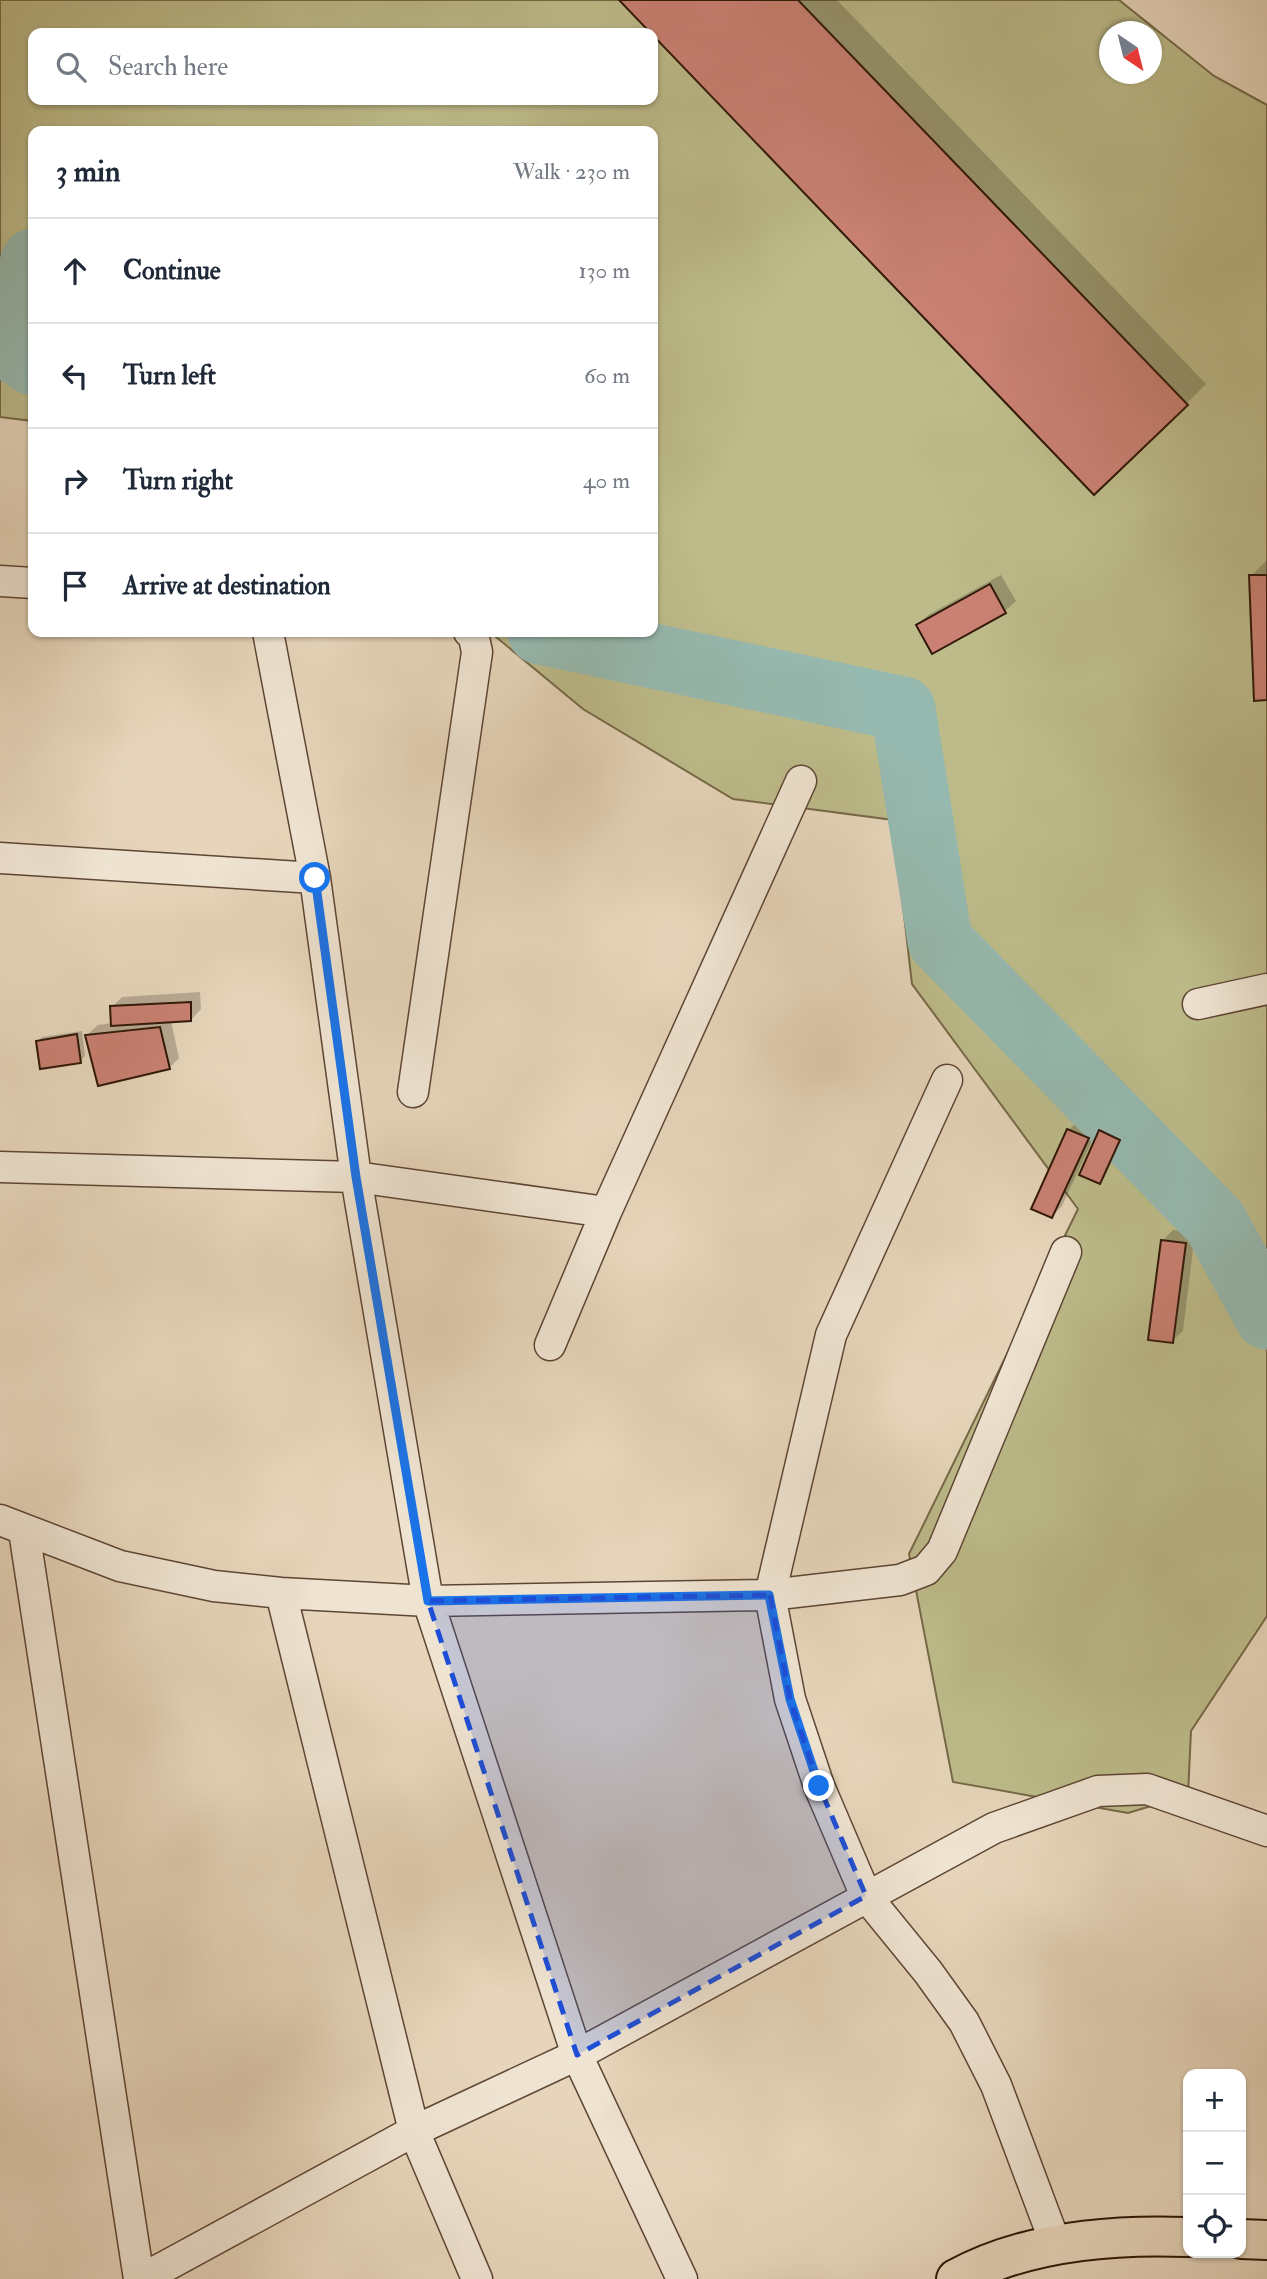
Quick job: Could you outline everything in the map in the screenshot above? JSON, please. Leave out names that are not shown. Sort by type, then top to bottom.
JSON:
[{"type":"main road","points":[[956,2279],[1011,2254],[1056,2245],[1145,2236],[1183,2237]]},
{"type":"main road","points":[[1246,2239],[1267,2240]]},
{"type":"street","points":[[0,581],[28,583]]},
{"type":"street","points":[[269,637],[315,878],[356,1177],[428,1601],[577,2054],[682,2279]]},
{"type":"street","points":[[413,1093],[477,652],[474,637]]},
{"type":"street","points":[[550,1345],[606,1212],[801,780]]},
{"type":"street","points":[[0,858],[315,878]]},
{"type":"street","points":[[1198,1004],[1267,989]]},
{"type":"street","points":[[947,1080],[831,1335],[769,1595],[790,1699],[819,1786],[866,1896],[928,1972],[964,2022],[996,2085],[1056,2245]]},
{"type":"street","points":[[0,1167],[356,1177],[606,1212]]},
{"type":"street","points":[[12,1525],[120,1566],[214,1586],[281,1593],[428,1601],[769,1595],[900,1580],[926,1570],[942,1551],[1066,1252]]},
{"type":"street","points":[[12,1525],[141,2279],[414,2132],[577,2054],[994,1828],[1098,1791],[1147,1789],[1267,1831]]},
{"type":"street","points":[[281,1593],[414,2132],[477,2279]]},
{"type":"highlighted area","points":[[770,1595],[790,1699],[819,1786],[866,1896],[577,2055],[428,1601]]},
{"type":"shaded area","points":[[0,0],[1119,0],[1145,21],[1099,21],[1099,84],[1162,84],[1162,34],[1214,76],[1267,105],[1267,1616],[1191,1731],[1188,1795],[1128,1813],[953,1782],[909,1554],[1078,1209],[912,984],[893,820],[733,799],[583,709],[496,637],[658,637],[658,126],[28,126],[28,420],[0,417]]},
{"type":"building","points":[[619,0],[798,0],[1188,405],[1094,495],[658,41],[658,28],[646,28]]},
{"type":"building","points":[[1249,575],[1267,575],[1267,700],[1254,701]]},
{"type":"building","points":[[990,584],[1006,613],[932,654],[916,625]]},
{"type":"building","points":[[191,1002],[191,1021],[111,1026],[110,1006]]},
{"type":"building","points":[[160,1027],[170,1069],[98,1086],[85,1035]]},
{"type":"building","points":[[77,1034],[81,1063],[40,1069],[36,1041]]},
{"type":"building","points":[[1067,1129],[1089,1138],[1052,1218],[1031,1209]]},
{"type":"building","points":[[1099,1130],[1120,1140],[1100,1184],[1079,1175]]},
{"type":"building","points":[[1161,1240],[1186,1243],[1173,1343],[1148,1340]]},
{"type":"waterway","points":[[28,277],[7,345],[28,360]]},
{"type":"waterway","points":[[564,637],[903,709],[940,941],[1215,1222],[1267,1317]]},
{"type":"route","points":[[315,878],[356,1177],[428,1601],[769,1595],[790,1699],[819,1786]]}]
